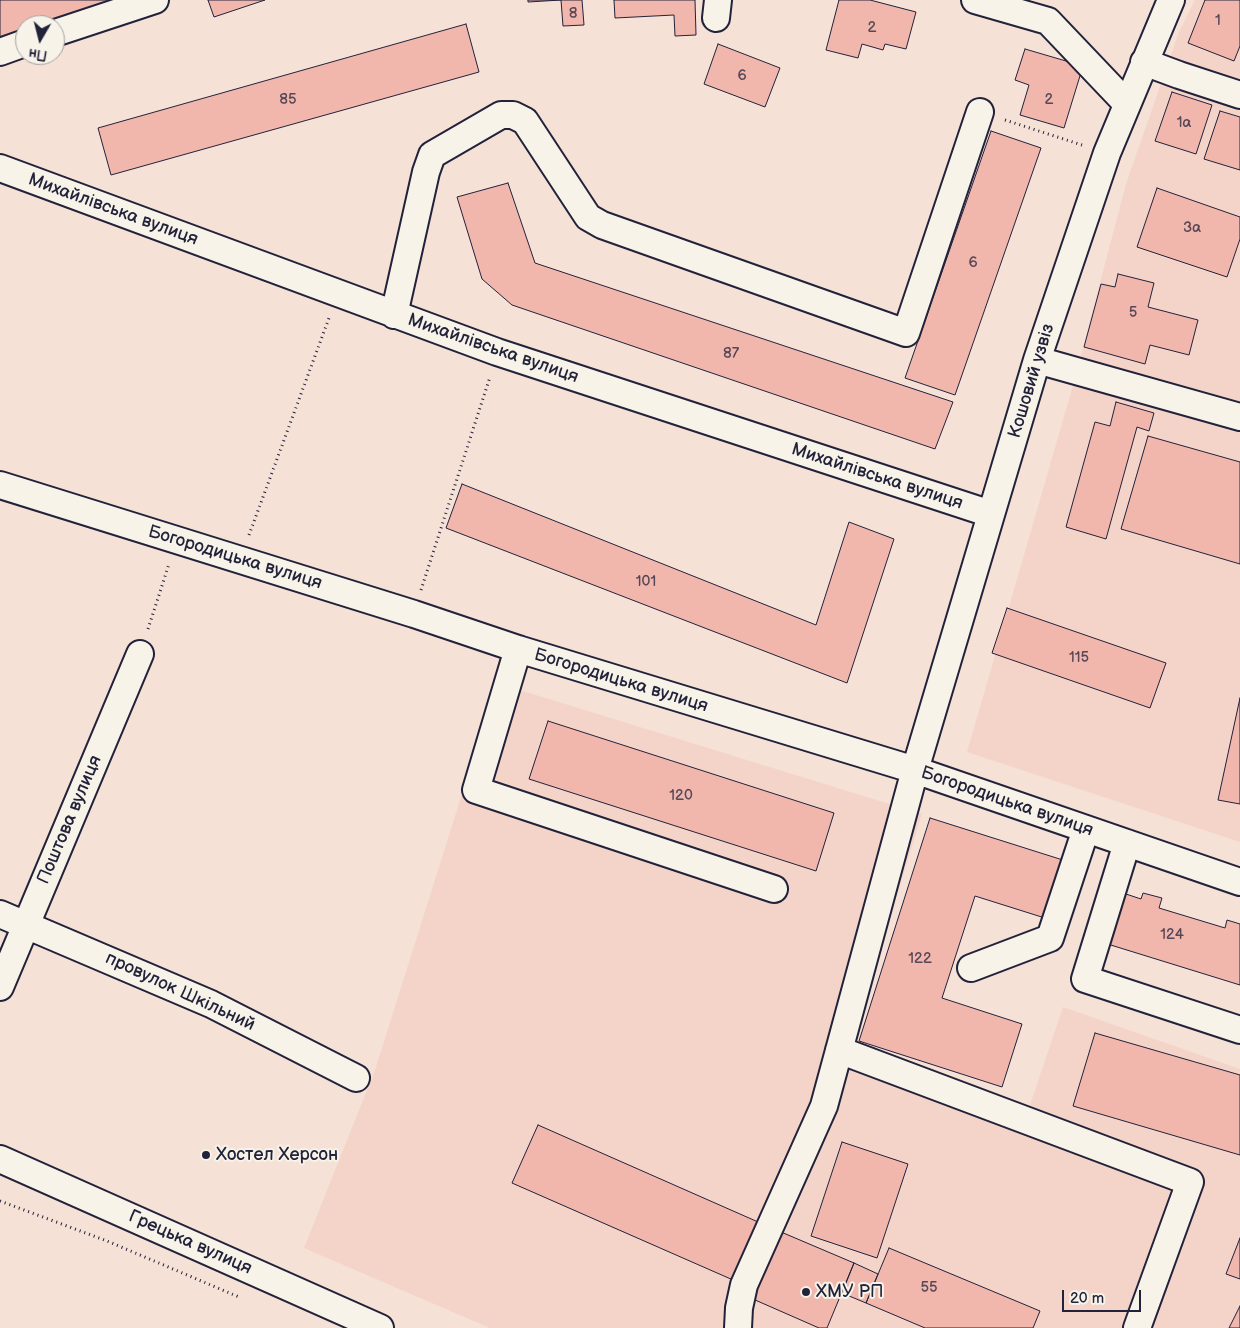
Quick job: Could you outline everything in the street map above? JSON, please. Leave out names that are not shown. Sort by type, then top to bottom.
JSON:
[{"type":"street","points":[[65,30],[155,0]]},
{"type":"street","points":[[975,0],[1048,21],[1127,104]]},
{"type":"street","name":"Кошовий узвіз","points":[[738,1328],[739,1308],[744,1285],[824,1106],[915,770],[1037,360],[1107,153],[1170,0]]},
{"type":"street","points":[[0,52],[15,47]]},
{"type":"street","points":[[1144,62],[1240,95]]},
{"type":"street","points":[[394,314],[426,172],[432,155],[501,115],[513,115],[525,122],[588,217],[602,225],[906,333],[980,112]]},
{"type":"street","name":"Михайлівська вулиця","points":[[0,168],[498,352],[991,514]]},
{"type":"street","points":[[1037,360],[1240,417]]},
{"type":"street","name":"Богородицька вулиця","points":[[0,485],[414,614],[518,649],[915,770],[1240,882]]},
{"type":"street","points":[[518,649],[476,790],[774,890]]},
{"type":"street","name":"Поштова вулиця","points":[[0,986],[140,654]]},
{"type":"street","points":[[971,968],[1050,938],[1086,829]]},
{"type":"street","points":[[1127,843],[1085,979],[1240,1030]]},
{"type":"street","name":"провулок Шкільний","points":[[0,914],[211,1004],[356,1078]]},
{"type":"street","points":[[839,1050],[1190,1182],[1137,1328]]},
{"type":"street","name":"Грецька вулиця","points":[[0,1159],[380,1328]]},
{"type":"path","points":[[980,112],[1107,153]]},
{"type":"path","points":[[240,560],[338,294]]},
{"type":"path","points":[[414,614],[498,352]]},
{"type":"path","points":[[140,654],[176,540]]},
{"type":"path","points":[[0,1201],[107,1241],[242,1298]]},
{"type":"shaded area","points":[[1195,0],[1240,0],[1240,842],[967,752],[1072,389],[1126,184],[1179,32]]},
{"type":"shaded area","points":[[497,683],[922,814],[851,1045],[1029,1108],[1063,1007],[1240,1069],[1240,1328],[490,1328],[304,1248],[375,1070]]},
{"type":"building","points":[[0,0],[132,0],[65,19],[65,15],[15,15],[15,33],[0,37]]},
{"type":"building","points":[[208,0],[265,0],[214,17]]},
{"type":"building","points":[[528,0],[561,0],[528,2]]},
{"type":"building","points":[[561,0],[582,0],[584,25],[563,26]]},
{"type":"building","points":[[614,0],[695,0],[696,35],[675,36],[674,15],[615,18]]},
{"type":"building","points":[[839,0],[870,0],[916,12],[906,49],[885,44],[883,50],[862,44],[858,58],[826,50]]},
{"type":"building","points":[[1205,0],[1240,0],[1240,46],[1234,61],[1188,43]]},
{"type":"building","points":[[466,24],[479,72],[111,175],[98,128]]},
{"type":"building","points":[[718,44],[780,68],[765,107],[704,84]]},
{"type":"building","points":[[1025,49],[1083,66],[1064,128],[1020,115],[1029,85],[1015,80]]},
{"type":"building","points":[[1172,92],[1212,105],[1196,154],[1155,141]]},
{"type":"building","points":[[1220,111],[1240,117],[1240,170],[1204,159]]},
{"type":"building","points":[[991,131],[1041,148],[955,395],[905,378]]},
{"type":"building","points":[[508,183],[535,263],[953,402],[935,449],[512,305],[482,279],[457,197]]},
{"type":"building","points":[[1157,188],[1240,217],[1240,239],[1227,277],[1137,247]]},
{"type":"building","points":[[1118,274],[1154,283],[1148,307],[1198,320],[1189,355],[1150,345],[1145,364],[1084,347],[1101,284],[1115,287]]},
{"type":"building","points":[[1116,402],[1154,413],[1149,431],[1137,427],[1106,539],[1066,527],[1095,422],[1110,426]]},
{"type":"building","points":[[1148,436],[1240,462],[1240,564],[1121,529]]},
{"type":"building","points":[[462,484],[816,625],[849,522],[894,539],[847,683],[446,528]]},
{"type":"building","points":[[1007,608],[1166,663],[1150,708],[992,653]]},
{"type":"building","points":[[1240,698],[1240,804],[1218,800]]},
{"type":"building","points":[[548,721],[834,813],[816,871],[529,779]]},
{"type":"building","points":[[930,818],[1066,861],[1048,919],[975,896],[942,998],[1022,1024],[1002,1087],[859,1041]]},
{"type":"building","points":[[1117,891],[1141,899],[1143,893],[1162,898],[1159,908],[1225,928],[1227,920],[1240,924],[1240,985],[1101,942]]},
{"type":"building","points":[[1095,1033],[1240,1075],[1240,1155],[1073,1106]]},
{"type":"building","points":[[538,1125],[774,1229],[749,1287],[512,1183]]},
{"type":"building","points":[[842,1142],[908,1164],[877,1258],[811,1236]]},
{"type":"building","points":[[774,1229],[854,1263],[827,1328],[819,1328],[746,1296]]},
{"type":"building","points":[[1240,1238],[1240,1279],[1226,1274]]},
{"type":"building","points":[[889,1248],[1040,1311],[1033,1328],[925,1328],[866,1303]]},
{"type":"building","points":[[854,1263],[878,1274],[866,1303],[842,1293]]},
{"type":"building","points":[[1240,1306],[1240,1328],[1229,1328]]},
{"type":"place","name":"Хостел Херсон","points":[[206,1155]]},
{"type":"place","name":"ХМУ РП","points":[[806,1292]]}]
